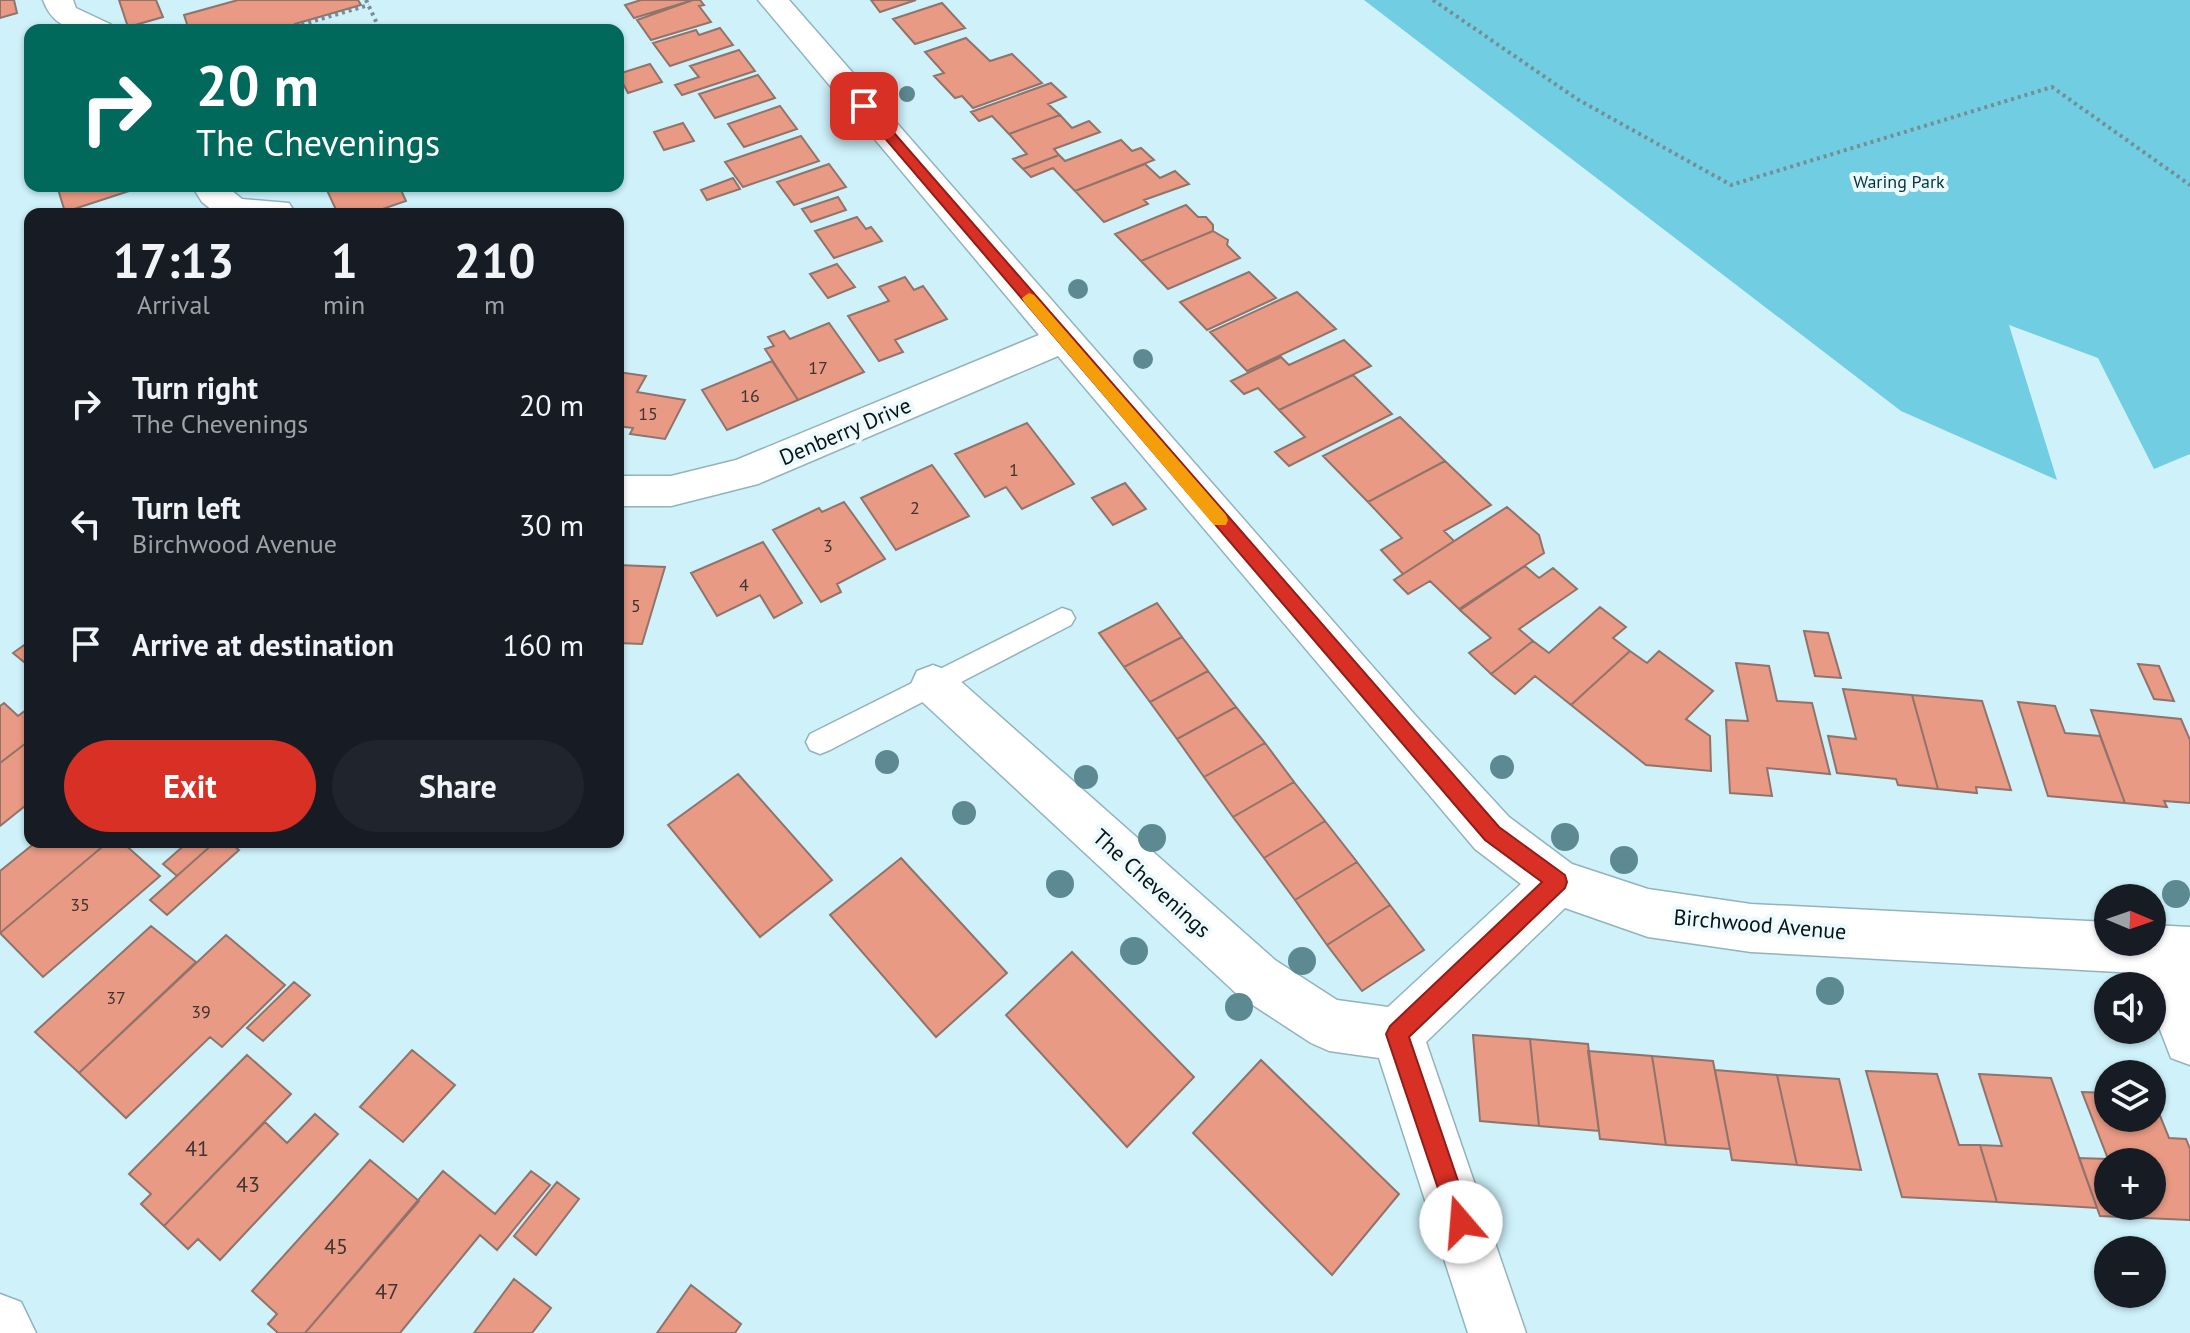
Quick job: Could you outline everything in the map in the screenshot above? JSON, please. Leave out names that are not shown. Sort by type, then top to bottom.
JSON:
[{"type":"street","points":[[58,0],[63,13],[87,24]]},
{"type":"street","name":"Birchwood Avenue","points":[[773,0],[1482,822],[1557,882],[1648,913],[1751,928],[2171,950]]},
{"type":"street","points":[[212,192],[214,198],[230,208]]},
{"type":"street","name":"Denberry Drive","points":[[624,491],[671,491],[744,473],[1064,339]]},
{"type":"street","name":"The Chevenings","points":[[933,684],[1257,978],[1329,1025],[1397,1034]]},
{"type":"street","points":[[1497,1333],[1397,1034],[1557,882]]},
{"type":"street","points":[[2171,950],[2190,1039]]},
{"type":"street","points":[[0,1323],[7,1333]]},
{"type":"lane","points":[[820,742],[1062,618]]},
{"type":"path","points":[[366,0],[377,24]]},
{"type":"path","points":[[1433,0],[1577,99],[1731,185],[2052,87],[2190,185]]},
{"type":"path","points":[[303,24],[369,5]]},
{"type":"green space","name":"Waring Park","points":[[1364,0],[2190,0],[2190,454],[2154,469],[2098,358],[2009,325],[2057,480],[1901,411]]},
{"type":"building","points":[[0,0],[14,0],[17,13],[0,18]]},
{"type":"building","points":[[119,0],[156,0],[163,17],[127,24]]},
{"type":"building","points":[[238,0],[358,0],[361,5],[295,24],[187,24],[184,15]]},
{"type":"building","points":[[641,0],[693,0],[634,18],[625,5]]},
{"type":"building","points":[[700,0],[704,5],[699,6],[711,22],[651,40],[637,20]]},
{"type":"building","points":[[871,0],[916,0],[880,12]]},
{"type":"building","points":[[942,3],[965,28],[915,44],[893,19]]},
{"type":"building","points":[[720,28],[733,45],[670,66],[653,43],[696,30],[699,35]]},
{"type":"building","points":[[966,38],[990,61],[1012,54],[1042,83],[973,108],[962,96],[955,98],[934,76],[944,73],[925,52]]},
{"type":"building","points":[[739,50],[755,71],[682,95],[675,85],[699,77],[690,66]]},
{"type":"building","points":[[650,64],[662,82],[628,93],[624,85],[624,72]]},
{"type":"building","points":[[758,75],[775,98],[715,118],[699,94]]},
{"type":"building","points":[[1051,83],[1066,97],[1048,104],[1060,115],[1009,134],[992,116],[979,121],[971,112]]},
{"type":"building","points":[[780,106],[797,129],[744,147],[728,124]]},
{"type":"building","points":[[1060,115],[1072,128],[1089,121],[1100,132],[1054,149],[1059,155],[1023,169],[1013,159],[1027,154],[1009,134]]},
{"type":"building","points":[[683,123],[694,141],[664,150],[654,132]]},
{"type":"building","points":[[801,136],[819,161],[743,187],[725,162]]},
{"type":"building","points":[[1121,140],[1132,151],[1141,148],[1154,160],[1075,191],[1053,168],[1031,177],[1023,169],[1059,155],[1065,161]]},
{"type":"building","points":[[829,164],[846,187],[794,205],[777,182]]},
{"type":"building","points":[[1145,164],[1160,178],[1175,171],[1189,184],[1144,200],[1148,204],[1104,222],[1075,191]]},
{"type":"building","points":[[733,178],[740,189],[707,200],[701,190]]},
{"type":"building","points":[[59,192],[126,192],[77,208],[64,208]]},
{"type":"building","points":[[328,192],[402,192],[406,201],[386,208],[335,208]]},
{"type":"building","points":[[838,197],[846,210],[811,222],[802,209]]},
{"type":"building","points":[[1186,205],[1198,217],[1206,217],[1213,225],[1213,231],[1141,261],[1115,234]]},
{"type":"building","points":[[857,217],[866,229],[871,227],[882,241],[834,258],[815,231]]},
{"type":"building","points":[[1213,231],[1228,240],[1227,245],[1240,258],[1168,289],[1141,261]]},
{"type":"building","points":[[837,264],[855,287],[828,298],[810,274]]},
{"type":"building","points":[[1249,272],[1276,298],[1207,330],[1180,302]]},
{"type":"building","points":[[905,277],[914,290],[923,286],[947,319],[895,340],[903,352],[879,361],[848,316],[889,301],[879,287]]},
{"type":"building","points":[[1297,292],[1336,329],[1247,371],[1210,332]]},
{"type":"building","points":[[829,323],[864,372],[798,400],[765,349],[774,346],[768,337],[784,331],[790,339]]},
{"type":"building","points":[[1344,340],[1371,366],[1279,410],[1258,388],[1244,394],[1231,381],[1281,357],[1289,365]]},
{"type":"building","points":[[772,361],[798,400],[727,430],[702,390]]},
{"type":"building","points":[[624,373],[646,376],[637,392],[685,400],[665,439],[630,434],[633,428],[624,427]]},
{"type":"building","points":[[1353,375],[1392,414],[1289,466],[1275,452],[1305,437],[1279,410]]},
{"type":"building","points":[[1400,417],[1445,461],[1368,502],[1323,456]]},
{"type":"building","points":[[1027,423],[1074,484],[1022,509],[1006,487],[985,497],[955,454]]},
{"type":"building","points":[[1445,461],[1491,505],[1444,531],[1454,541],[1403,574],[1381,550],[1402,538],[1368,502]]},
{"type":"building","points":[[932,465],[969,516],[896,550],[861,498]]},
{"type":"building","points":[[1125,483],[1146,509],[1113,525],[1092,498]]},
{"type":"building","points":[[844,502],[885,559],[837,584],[841,592],[821,602],[773,530],[819,508],[822,512]]},
{"type":"building","points":[[1507,507],[1539,535],[1544,553],[1459,609],[1430,581],[1408,594],[1394,580]]},
{"type":"building","points":[[763,542],[802,603],[774,618],[760,595],[717,616],[691,573]]},
{"type":"building","points":[[624,565],[665,567],[642,644],[624,643]]},
{"type":"building","points":[[1525,566],[1539,578],[1553,568],[1577,589],[1519,629],[1533,641],[1491,674],[1469,653],[1491,638],[1460,610]]},
{"type":"building","points":[[1157,603],[1182,637],[1124,667],[1099,633]]},
{"type":"building","points":[[1600,607],[1626,627],[1613,638],[1630,651],[1571,705],[1535,676],[1515,694],[1491,674],[1533,641],[1549,653]]},
{"type":"building","points":[[1804,631],[1828,633],[1841,678],[1815,676]]},
{"type":"building","points":[[1182,637],[1208,671],[1150,702],[1124,667]]},
{"type":"building","points":[[24,645],[24,662],[13,653]]},
{"type":"building","points":[[1630,651],[1647,663],[1659,651],[1713,691],[1686,719],[1710,736],[1711,771],[1646,765],[1571,705]]},
{"type":"building","points":[[1736,663],[1769,666],[1777,701],[1812,703],[1830,774],[1767,768],[1772,796],[1730,793],[1726,720],[1748,721]]},
{"type":"building","points":[[2138,664],[2159,666],[2174,701],[2154,699]]},
{"type":"building","points":[[1208,671],[1236,707],[1177,739],[1150,702]]},
{"type":"building","points":[[1843,689],[1912,695],[1938,789],[1898,785],[1896,779],[1837,773],[1828,736],[1856,739]]},
{"type":"building","points":[[1912,695],[1982,701],[2011,790],[1976,787],[1977,793],[1938,789]]},
{"type":"building","points":[[2018,702],[2055,706],[2065,733],[2100,736],[2125,803],[2048,796]]},
{"type":"building","points":[[4,703],[18,716],[24,712],[24,745],[0,763],[0,706]]},
{"type":"building","points":[[1236,707],[1265,743],[1204,777],[1177,739]]},
{"type":"building","points":[[2091,710],[2181,719],[2190,740],[2190,803],[2164,801],[2167,807],[2125,803]]},
{"type":"building","points":[[1265,743],[1294,782],[1233,817],[1204,777]]},
{"type":"building","points":[[24,745],[24,807],[0,826],[0,763]]},
{"type":"building","points":[[738,774],[832,880],[760,937],[668,825]]},
{"type":"building","points":[[1294,782],[1325,821],[1264,858],[1233,817]]},
{"type":"building","points":[[1325,821],[1357,862],[1295,900],[1264,858]]},
{"type":"building","points":[[29,848],[101,848],[0,933],[0,871]]},
{"type":"building","points":[[101,848],[129,848],[160,876],[43,977],[0,933]]},
{"type":"building","points":[[181,848],[208,848],[177,876],[163,864]]},
{"type":"building","points":[[208,848],[239,850],[167,915],[150,900]]},
{"type":"building","points":[[901,858],[1007,973],[936,1037],[830,915]]},
{"type":"building","points":[[1357,862],[1390,905],[1327,945],[1295,900]]},
{"type":"building","points":[[1390,905],[1424,950],[1362,991],[1327,945]]},
{"type":"building","points":[[151,926],[196,962],[79,1073],[35,1032]]},
{"type":"building","points":[[226,935],[285,985],[222,1047],[210,1037],[126,1118],[79,1073]]},
{"type":"building","points":[[1072,952],[1194,1077],[1127,1147],[1006,1015]]},
{"type":"building","points":[[294,982],[310,995],[263,1041],[247,1028]]},
{"type":"building","points":[[1473,1035],[1530,1039],[1539,1126],[1480,1121]]},
{"type":"building","points":[[1530,1039],[1588,1044],[1599,1131],[1539,1126]]},
{"type":"building","points":[[412,1050],[455,1085],[403,1142],[360,1107]]},
{"type":"building","points":[[1588,1051],[1652,1056],[1666,1145],[1600,1139]]},
{"type":"building","points":[[247,1055],[291,1094],[164,1226],[141,1204],[151,1194],[129,1174]]},
{"type":"building","points":[[1652,1056],[1713,1061],[1730,1149],[1666,1145]]},
{"type":"building","points":[[1261,1060],[1399,1194],[1332,1275],[1193,1133]]},
{"type":"building","points":[[1715,1070],[1777,1075],[1797,1165],[1732,1160]]},
{"type":"building","points":[[1866,1071],[1937,1074],[1959,1145],[1980,1145],[1997,1202],[1902,1197]]},
{"type":"building","points":[[1979,1074],[2051,1078],[2094,1200],[2094,1208],[1997,1202],[1980,1145],[2002,1146]]},
{"type":"building","points":[[1777,1075],[1839,1079],[1861,1170],[1797,1165]]},
{"type":"building","points":[[2082,1092],[2094,1092],[2094,1123]]},
{"type":"building","points":[[315,1114],[338,1134],[220,1260],[198,1239],[188,1249],[164,1226],[265,1122],[287,1143]]},
{"type":"building","points":[[2166,1131],[2169,1138],[2186,1139],[2190,1149],[2190,1220],[2166,1219],[2166,1148],[2104,1148],[2098,1132]]},
{"type":"building","points":[[2079,1158],[2094,1159],[2094,1199]]},
{"type":"building","points":[[370,1160],[419,1201],[305,1333],[278,1333],[268,1324],[277,1314],[252,1291]]},
{"type":"building","points":[[443,1171],[495,1214],[531,1171],[550,1185],[497,1250],[480,1235],[400,1333],[305,1333]]},
{"type":"building","points":[[557,1182],[579,1199],[536,1255],[514,1236]]},
{"type":"building","points":[[514,1279],[551,1308],[532,1333],[474,1333]]},
{"type":"building","points":[[691,1285],[741,1324],[735,1333],[657,1333]]},
{"type":"slow traffic","points":[[1029,298],[1220,520]]},
{"type":"route","points":[[864,106],[1474,813],[1492,833],[1557,882],[1397,1034],[1461,1222]]}]
